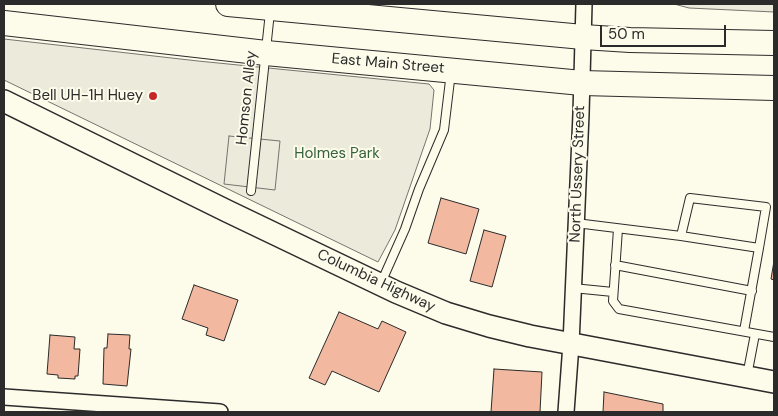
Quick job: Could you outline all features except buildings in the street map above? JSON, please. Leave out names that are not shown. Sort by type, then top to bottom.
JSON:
[{"type":"main road","points":[[228,4],[583,37],[630,40],[774,43]]},
{"type":"main road","name":"East Main Street","points":[[4,24],[266,53],[582,83],[774,88]]},
{"type":"main road","name":"Columbia Highway","points":[[4,101],[380,284],[446,314],[489,326],[571,344],[774,382]]},
{"type":"street","name":"North Ussery Street","points":[[566,412],[571,344],[584,4]]},
{"type":"street","points":[[4,397],[220,412]]},
{"type":"lane","name":"Homson Alley","points":[[252,191],[270,7]]},
{"type":"lane","points":[[380,284],[405,229],[419,189],[444,130],[451,70]]},
{"type":"lane","points":[[681,236],[690,198],[766,207],[744,332]]},
{"type":"lane","points":[[576,224],[681,236],[760,248]]},
{"type":"lane","points":[[618,229],[613,301],[619,309],[774,338]]},
{"type":"lane","points":[[615,265],[752,291]]},
{"type":"lane","points":[[573,288],[613,292]]},
{"type":"lane","points":[[747,377],[755,334]]},
{"type":"green space","points":[[674,4],[774,4],[774,12],[689,8]]},
{"type":"green space","name":"Holmes Park","points":[[4,39],[429,84],[434,90],[430,129],[395,230],[378,262],[4,80]]},
{"type":"shaded area","points":[[229,136],[280,141],[275,190],[224,184]]},
{"type":"place","name":"Bell UH-1H Huey","points":[[153,96]]}]
